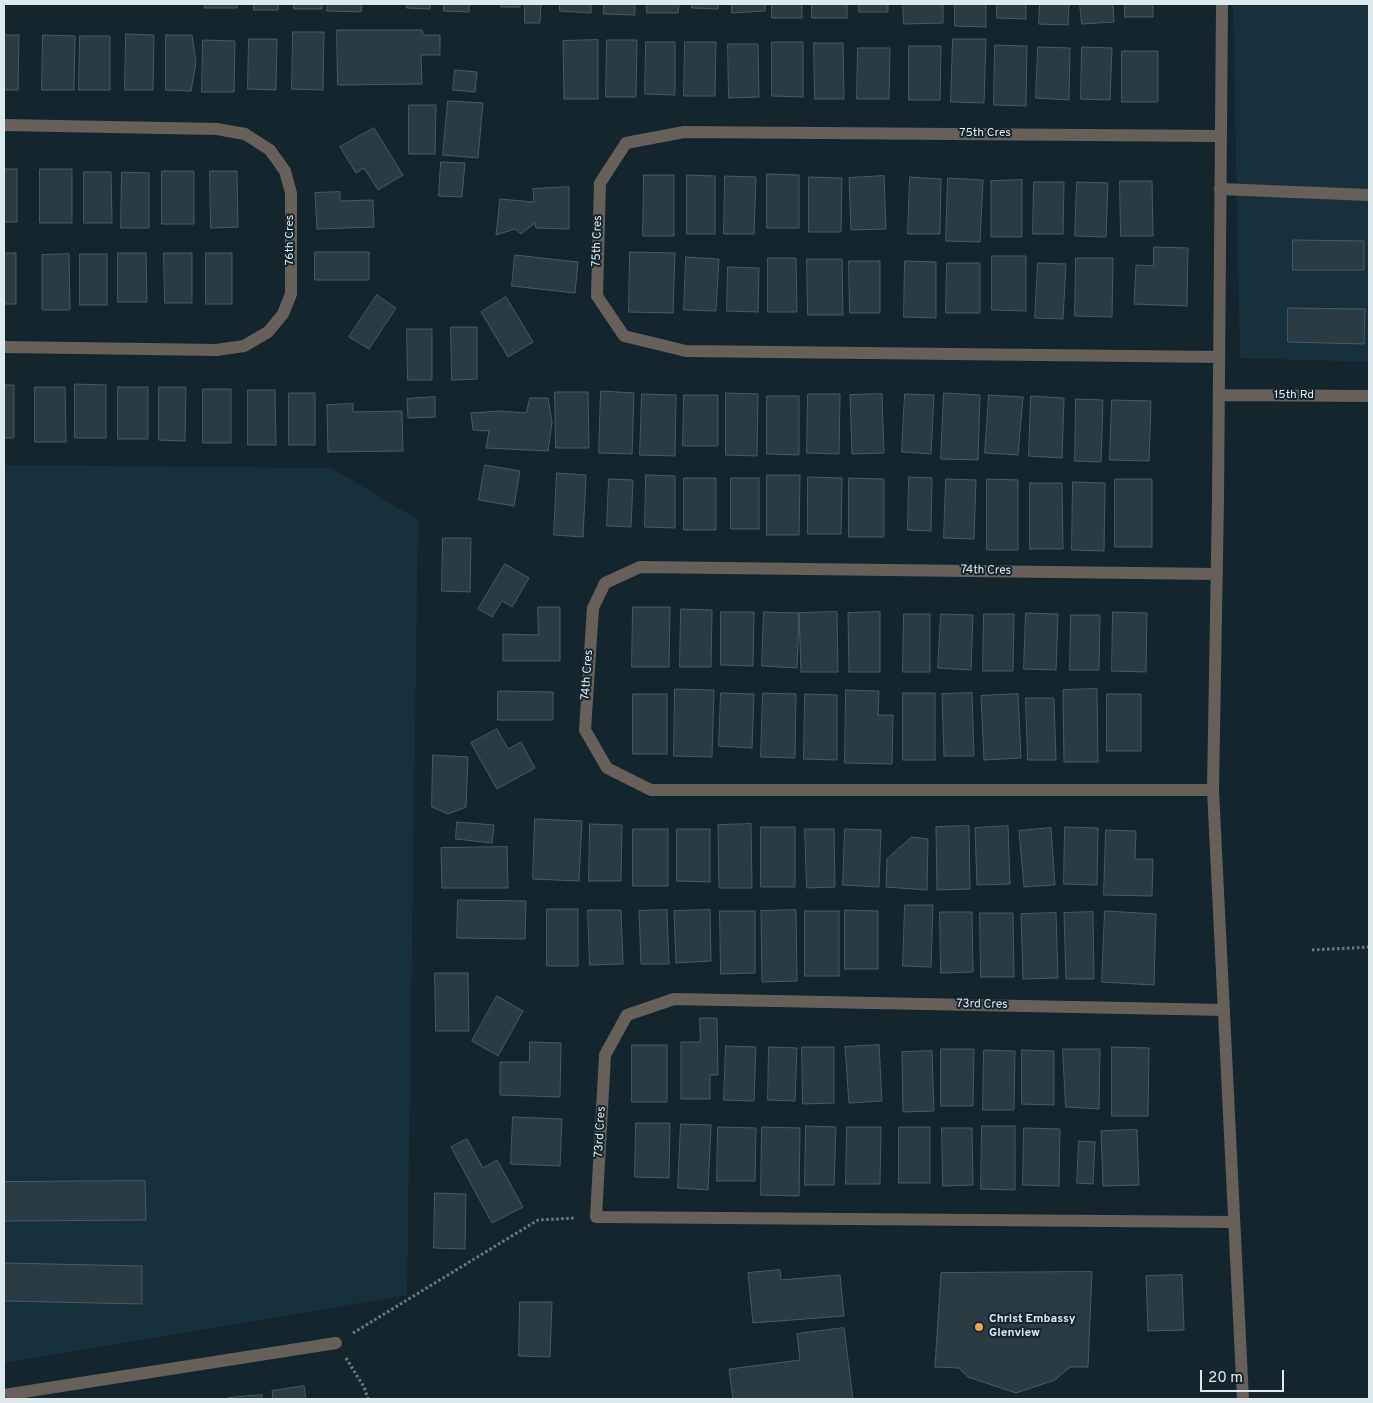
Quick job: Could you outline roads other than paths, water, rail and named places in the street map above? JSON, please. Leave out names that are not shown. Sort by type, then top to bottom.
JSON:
[{"type":"street","points":[[1222,4],[1217,574],[1213,790],[1243,1399]]},
{"type":"street","name":"76th Cres","points":[[4,125],[217,129],[245,134],[270,150],[285,171],[291,193],[291,294],[283,314],[268,332],[244,346],[216,350],[4,347]]},
{"type":"street","name":"75th Cres","points":[[1219,357],[686,351],[624,336],[597,296],[600,183],[626,143],[684,132],[1220,136]]},
{"type":"street","points":[[1220,189],[1369,195]]},
{"type":"street","name":"15th Rd","points":[[1219,395],[1369,396]]},
{"type":"street","name":"74th Cres","points":[[1213,790],[651,790],[607,768],[584,730],[592,608],[605,583],[640,567],[1217,574]]},
{"type":"street","name":"73rd Cres","points":[[1224,1010],[674,999],[627,1015],[606,1055],[596,1217],[1233,1222]]},
{"type":"street","points":[[4,1395],[336,1343]]},
{"type":"place","name":"Christ Embassy Glenview","points":[[979,1327]]}]
